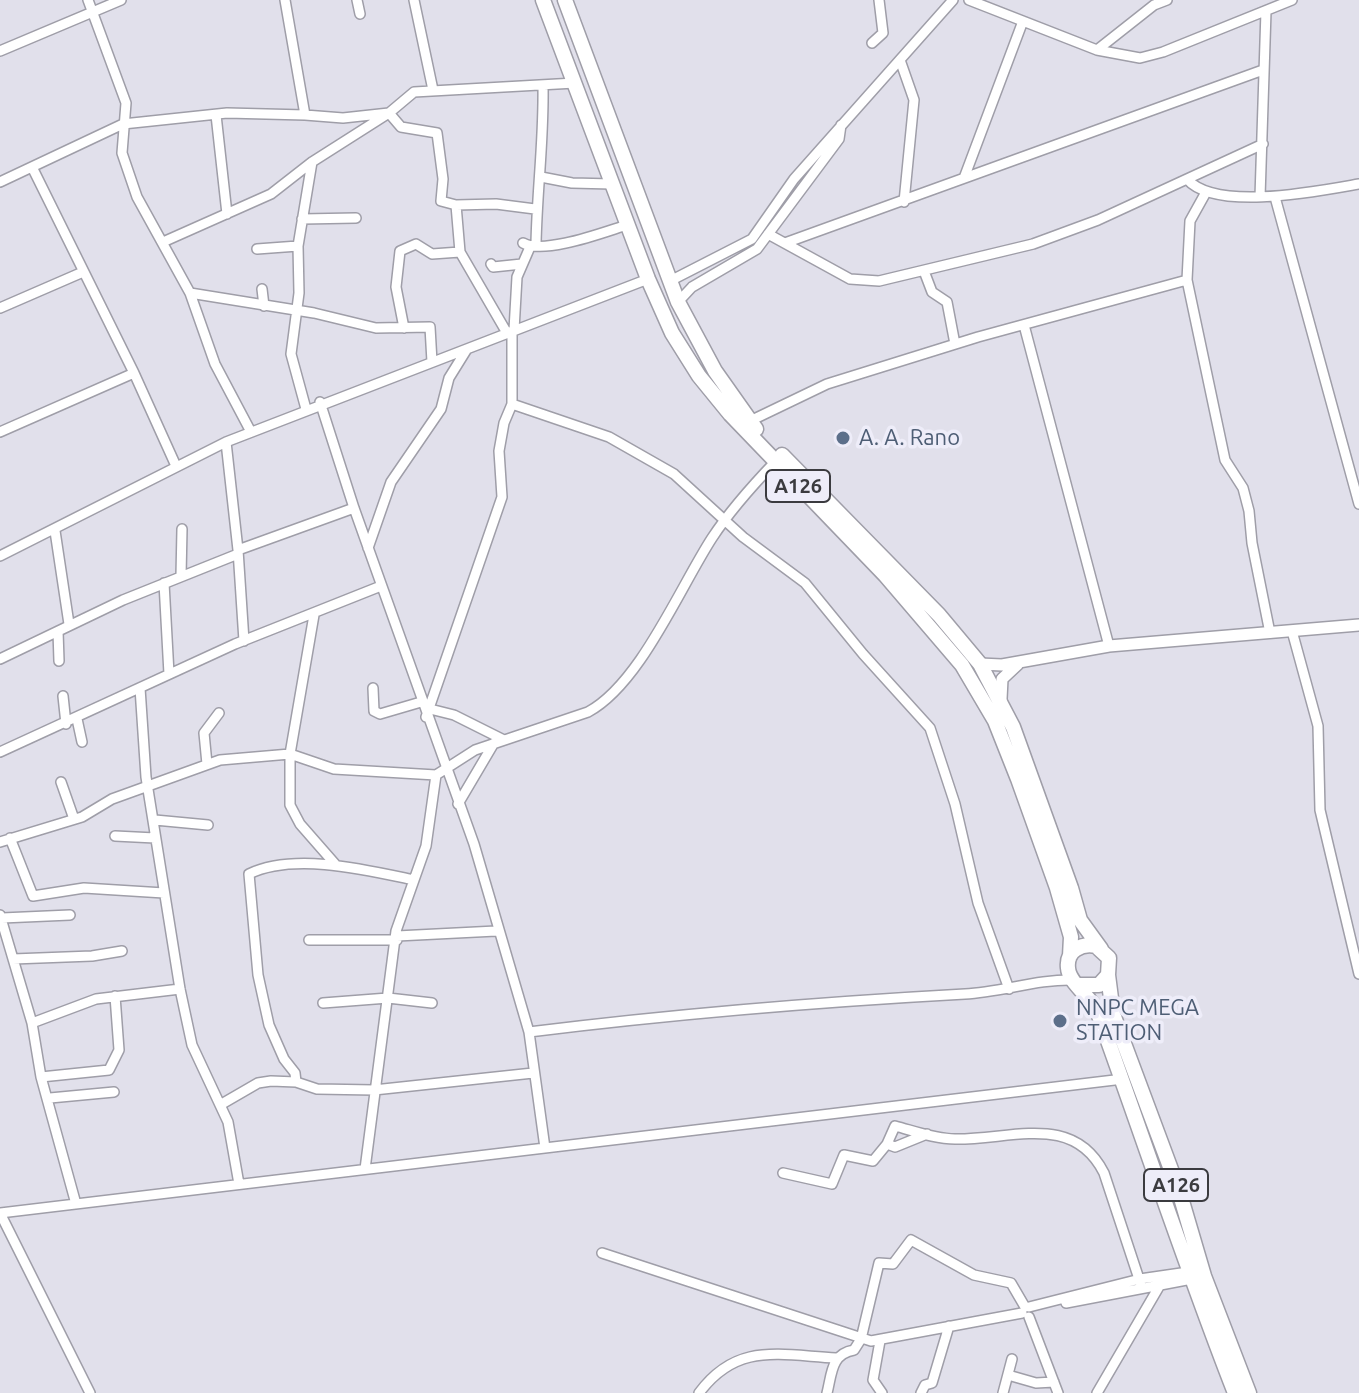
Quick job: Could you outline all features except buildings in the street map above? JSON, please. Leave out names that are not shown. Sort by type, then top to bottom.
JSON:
[{"type":"highway","name":"A126","points":[[543,0],[648,279],[672,333],[699,376],[775,462],[926,620],[962,665],[981,696],[1009,754],[1052,875],[1071,937],[1069,958],[1076,982],[1097,1009],[1196,1275],[1235,1393]]},
{"type":"highway","name":"A126","points":[[565,0],[678,302],[715,371],[750,421],[939,615],[980,664],[1001,700],[1067,875],[1076,911],[1110,964],[1108,975],[1113,1014],[1179,1191],[1196,1275],[1249,1393]]},
{"type":"highway","points":[[1069,958],[1084,945],[1101,949]]},
{"type":"highway","points":[[1076,982],[1099,985],[1108,975]]},
{"type":"street","points":[[0,51],[91,5],[121,0]]},
{"type":"street","points":[[287,0],[305,115]]},
{"type":"street","points":[[357,0],[360,14]]},
{"type":"street","points":[[414,0],[433,90]]},
{"type":"street","points":[[872,43],[883,33],[879,0]]},
{"type":"street","points":[[670,281],[752,239],[785,190],[953,0]]},
{"type":"street","points":[[969,0],[1097,50],[1148,57],[1292,0]]},
{"type":"street","points":[[1097,50],[1149,3],[1167,0]]},
{"type":"street","points":[[91,5],[126,103],[122,153],[137,197],[190,293],[215,364],[251,432]]},
{"type":"street","points":[[1260,197],[1266,11]]},
{"type":"street","points":[[964,178],[1023,21]]},
{"type":"street","points":[[900,60],[914,100],[904,202]]},
{"type":"street","points":[[785,243],[1263,70]]},
{"type":"street","points":[[163,242],[271,194],[312,162],[389,113],[406,95],[433,90],[575,83]]},
{"type":"street","points":[[527,245],[536,244],[535,209],[541,177],[543,86]]},
{"type":"street","points":[[0,182],[123,124],[216,115],[343,118],[389,113]]},
{"type":"street","points":[[389,113],[401,127],[436,131],[442,171],[441,201],[456,205],[496,204],[535,209]]},
{"type":"street","points":[[216,115],[227,214]]},
{"type":"street","points":[[678,302],[692,287],[752,253],[839,139],[841,125]]},
{"type":"street","points":[[768,234],[850,279],[879,281],[1033,244],[1098,220],[1263,144]]},
{"type":"street","points":[[306,409],[291,354],[297,312],[298,246],[312,162]]},
{"type":"street","points":[[33,169],[134,373],[176,466]]},
{"type":"street","points":[[541,177],[572,183],[612,184]]},
{"type":"street","points":[[1187,179],[1205,194],[1260,197],[1359,184]]},
{"type":"street","points":[[1205,194],[1190,221],[1187,280],[1225,460],[1243,488],[1249,511],[1252,543],[1270,633]]},
{"type":"street","points":[[1275,197],[1359,504]]},
{"type":"street","points":[[456,205],[460,252],[511,332]]},
{"type":"street","points":[[302,219],[356,218]]},
{"type":"street","points":[[527,245],[563,243],[627,225]]},
{"type":"street","points":[[404,328],[396,287],[400,251],[416,244],[432,254],[460,252]]},
{"type":"street","points":[[425,708],[502,497],[499,451],[504,423],[512,404],[511,332],[517,277],[527,245]]},
{"type":"street","points":[[257,249],[298,246]]},
{"type":"street","points":[[491,264],[493,267],[522,264]]},
{"type":"street","points":[[924,271],[932,292],[947,302],[955,344]]},
{"type":"street","points":[[0,308],[83,272]]},
{"type":"street","points":[[0,556],[55,531],[226,442],[320,402],[648,279]]},
{"type":"street","points":[[750,421],[827,384],[955,344],[1187,280]]},
{"type":"street","points":[[262,289],[264,306]]},
{"type":"street","points":[[190,293],[376,328],[430,327],[432,362]]},
{"type":"street","points":[[1024,325],[1097,591],[1109,646]]},
{"type":"street","points":[[368,548],[391,482],[441,409],[449,378],[467,349]]},
{"type":"street","points":[[0,432],[134,373]]},
{"type":"street","points":[[320,402],[425,708],[441,774],[458,804],[474,844],[496,931],[529,1032],[545,1148]]},
{"type":"street","points":[[512,404],[609,437],[674,474],[724,521],[805,583],[863,654],[930,728],[955,804],[978,903],[1009,989]]},
{"type":"street","points":[[226,442],[244,641]]},
{"type":"street","points":[[164,893],[84,888],[33,896],[5,840],[74,819],[148,785],[207,764],[290,754],[334,769],[441,774],[475,750],[588,712],[614,695],[724,521],[743,494],[775,462]]},
{"type":"street","points":[[0,659],[69,624],[164,583],[354,508]]},
{"type":"street","points":[[181,576],[182,529]]},
{"type":"street","points":[[55,531],[69,624]]},
{"type":"street","points":[[164,583],[169,674]]},
{"type":"street","points":[[0,752],[244,641],[381,586]]},
{"type":"street","points":[[314,615],[290,754],[290,805],[305,831],[335,864]]},
{"type":"street","points":[[980,664],[1022,661],[1109,646],[1359,625]]},
{"type":"street","points":[[58,631],[59,661]]},
{"type":"street","points":[[1292,631],[1318,726],[1320,810],[1359,974]]},
{"type":"street","points":[[1001,700],[1002,679],[1022,661]]},
{"type":"street","points":[[140,688],[155,838],[180,989],[192,1045],[228,1122],[239,1184]]},
{"type":"street","points":[[373,688],[374,711],[380,714],[425,708],[499,742]]},
{"type":"street","points":[[63,696],[66,724]]},
{"type":"street","points":[[207,764],[204,733],[219,713]]},
{"type":"street","points":[[77,719],[82,742]]},
{"type":"street","points":[[458,804],[499,742]]},
{"type":"street","points":[[365,1169],[396,931],[426,846],[441,774]]},
{"type":"street","points":[[61,782],[74,819]]},
{"type":"street","points":[[155,820],[208,825]]},
{"type":"street","points":[[115,836],[155,838]]},
{"type":"street","points":[[296,1082],[295,1073],[284,1059],[269,1025],[249,874],[272,867],[335,864],[414,880]]},
{"type":"street","points":[[70,915],[1,916],[32,1023],[41,1077],[50,1098],[76,1204]]},
{"type":"street","points":[[309,940],[496,931]]},
{"type":"street","points":[[13,959],[92,956],[122,951]]},
{"type":"street","points":[[1048,979],[1069,958]]},
{"type":"street","points":[[529,1032],[827,1001],[1009,989],[1048,979],[1076,982]]},
{"type":"street","points":[[32,1023],[83,1003],[180,989]]},
{"type":"street","points":[[41,1077],[109,1070],[119,1050],[115,996]]},
{"type":"street","points":[[323,1003],[388,998],[432,1003]]},
{"type":"street","points":[[220,1105],[258,1083],[296,1082],[317,1089],[374,1090],[533,1073]]},
{"type":"street","points":[[90,1393],[0,1213],[1123,1079]]},
{"type":"street","points":[[50,1098],[114,1092]]},
{"type":"street","points":[[783,1173],[832,1184],[844,1155],[873,1161],[887,1144],[891,1129],[895,1126],[953,1139],[1056,1134],[1082,1143],[1096,1158],[1104,1173],[1141,1283]]},
{"type":"street","points":[[887,1144],[895,1147],[927,1134]]},
{"type":"street","points":[[0,1239],[11,1232]]},
{"type":"street","points":[[827,1393],[836,1358],[842,1352],[854,1350],[861,1339],[879,1263],[893,1264],[911,1240],[974,1275],[1011,1283],[1028,1311],[1058,1393]]},
{"type":"street","points":[[602,1253],[861,1339],[880,1341],[1028,1311],[1141,1283],[1196,1275]]},
{"type":"street","points":[[1141,1283],[1160,1285],[1196,1275]]},
{"type":"street","points":[[1097,1393],[1160,1285]]},
{"type":"street","points":[[921,1393],[925,1385],[932,1383],[949,1326]]},
{"type":"street","points":[[880,1341],[873,1380],[882,1393]]},
{"type":"street","points":[[699,1393],[714,1373],[740,1357],[836,1358]]},
{"type":"street","points":[[1003,1393],[1012,1359]]},
{"type":"street","points":[[1008,1375],[1036,1383],[1054,1382]]},
{"type":"place","name":"A. A. Rano","points":[[843,438]]},
{"type":"place","name":"NNPC MEGA STATION","points":[[1060,1021]]}]
